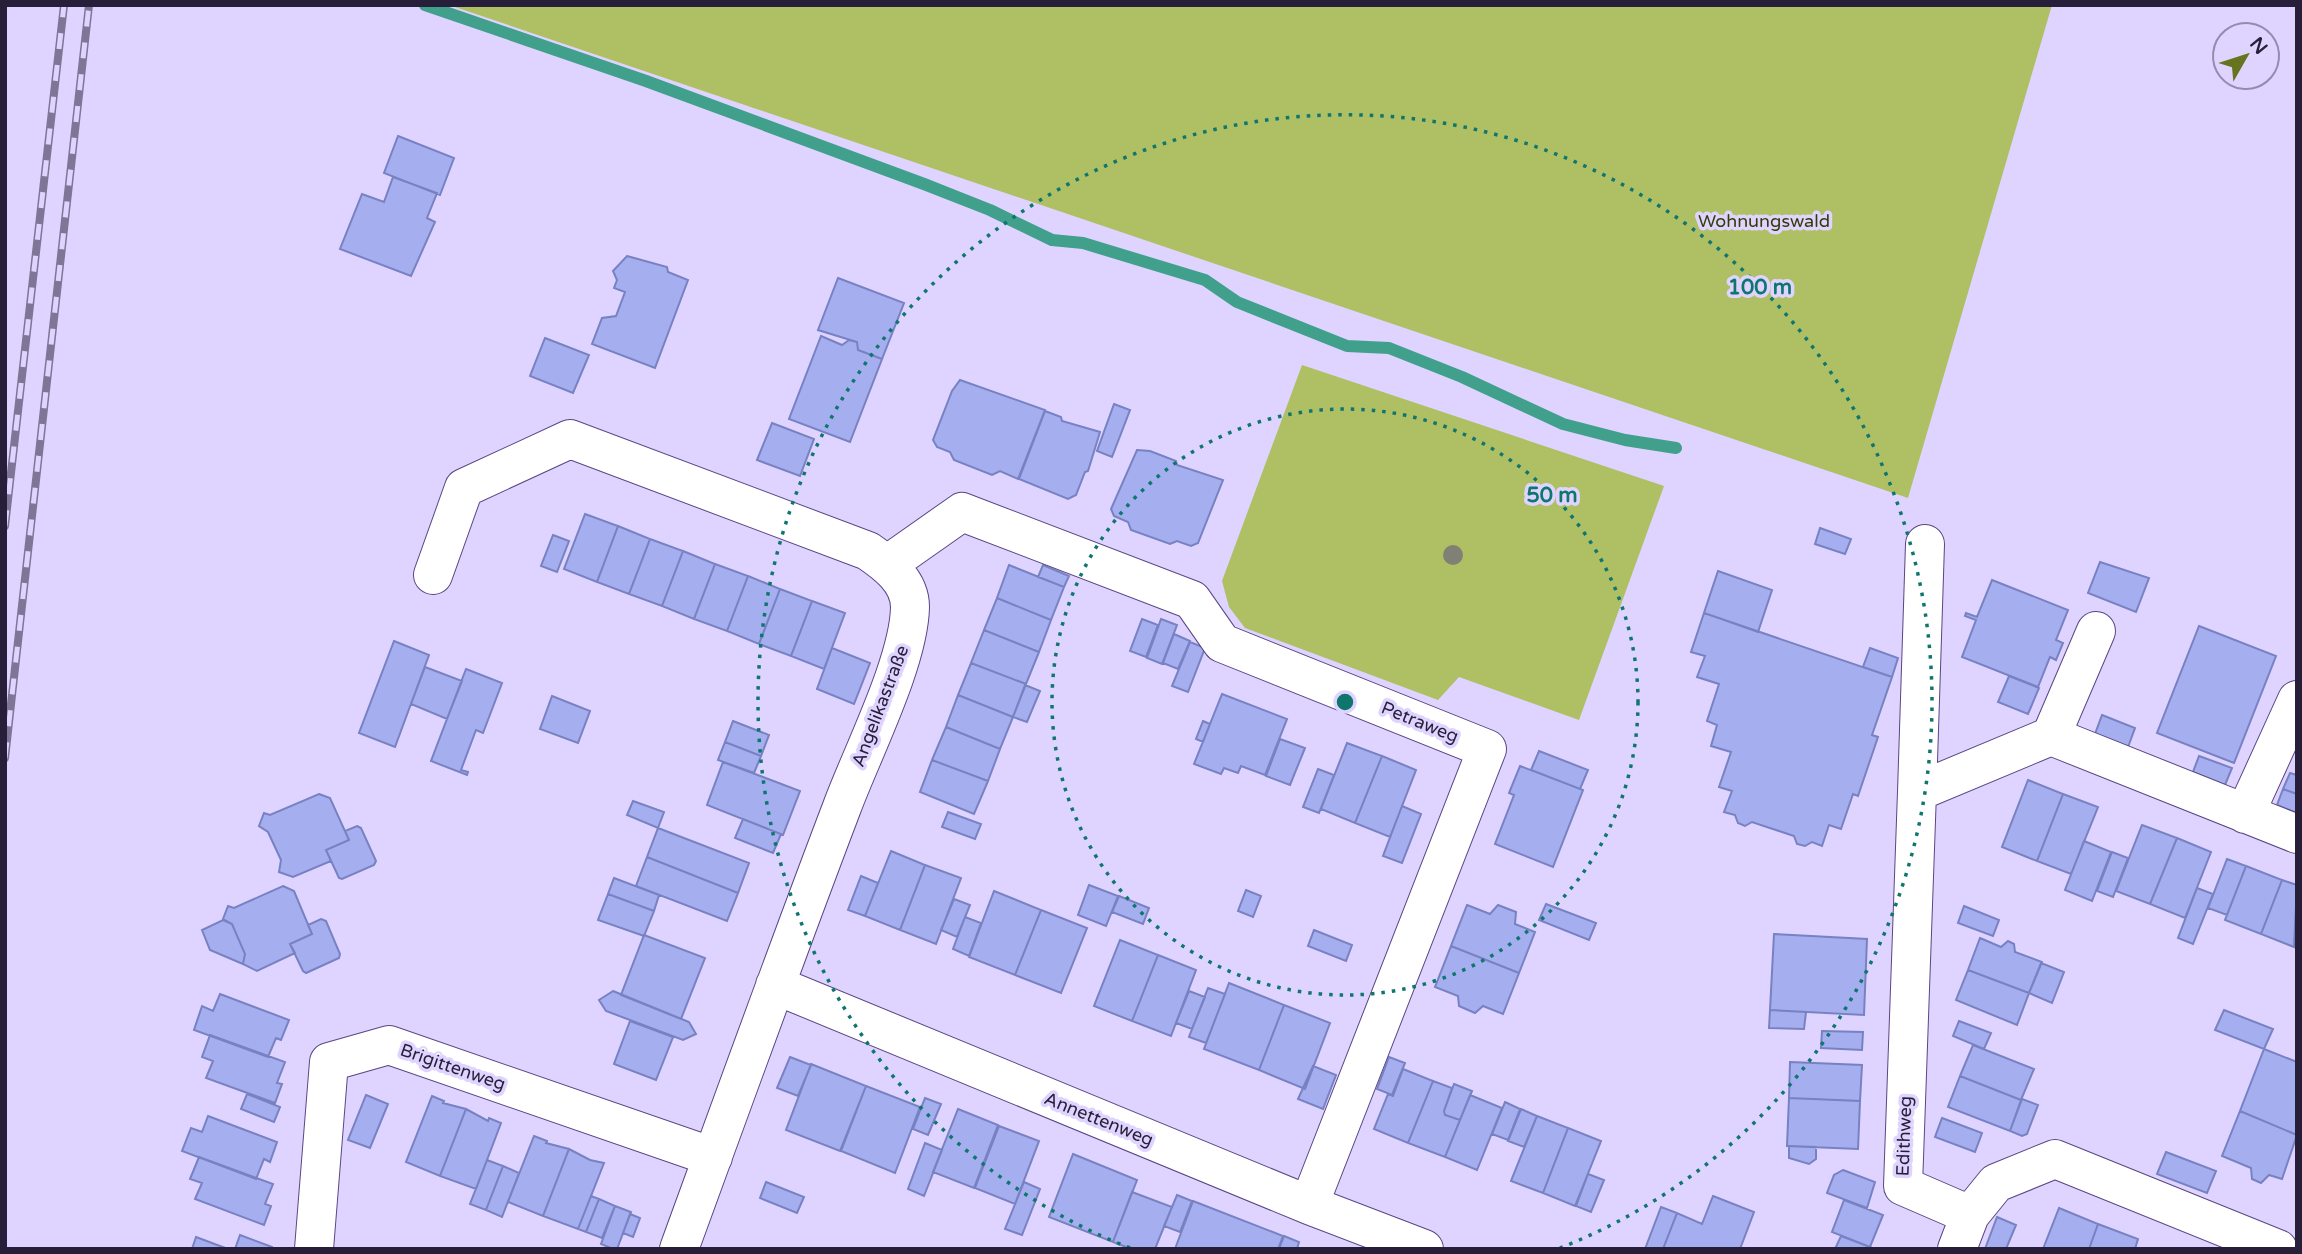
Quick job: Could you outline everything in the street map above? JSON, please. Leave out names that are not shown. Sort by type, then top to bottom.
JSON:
[{"type":"street","name":"Angelikastraße","points":[[433,575],[464,488],[570,439],[868,551],[888,564],[905,586],[910,604],[908,629],[897,668],[775,985],[679,1249]]},
{"type":"street","name":"Petraweg","points":[[888,564],[962,512],[1192,600],[1222,643],[1487,749],[1309,1205]]},
{"type":"street","name":"Edithweg","points":[[1924,544],[1903,1186],[1964,1232],[1996,1183],[2054,1159],[2278,1249]]},
{"type":"street","points":[[1917,792],[2051,736],[2096,631]]},
{"type":"street","points":[[2245,814],[2297,700]]},
{"type":"street","points":[[2051,736],[2297,834]]},
{"type":"street","name":"Annettenweg","points":[[775,985],[1309,1205],[1424,1249]]},
{"type":"street","name":"Brigittenweg","points":[[314,1249],[329,1062],[389,1045],[713,1157]]},
{"type":"green space","name":"Wohnungswald","points":[[449,5],[2052,5],[1908,498]]},
{"type":"green space","points":[[1302,365],[1664,486],[1579,720],[1459,677],[1438,700],[1245,628],[1229,607],[1222,581]]},
{"type":"building","points":[[398,136],[454,158],[440,195],[384,173]]},
{"type":"building","points":[[393,177],[437,193],[427,218],[435,222],[411,276],[340,249],[362,194],[384,202]]},
{"type":"building","points":[[627,256],[667,267],[668,272],[688,280],[655,368],[592,344],[602,318],[616,316],[625,292],[614,288],[617,280],[613,271]]},
{"type":"building","points":[[838,278],[904,303],[882,359],[858,350],[857,342],[818,330]]},
{"type":"building","points":[[821,336],[842,345],[849,340],[857,342],[858,350],[882,359],[850,442],[789,419]]},
{"type":"building","points":[[545,338],[589,355],[573,393],[530,376]]},
{"type":"building","points":[[960,380],[1045,410],[1018,479],[1000,471],[992,475],[954,460],[950,452],[937,447],[933,440],[952,391]]},
{"type":"building","points":[[1114,404],[1130,410],[1112,457],[1097,451]]},
{"type":"building","points":[[1045,411],[1061,417],[1062,421],[1100,432],[1088,471],[1085,472],[1076,495],[1068,499],[1019,479]]},
{"type":"building","points":[[772,423],[814,439],[800,476],[757,460]]},
{"type":"building","points":[[1137,450],[1150,451],[1176,461],[1177,465],[1223,480],[1198,543],[1191,546],[1177,541],[1170,544],[1131,530],[1128,522],[1114,516],[1111,509]]},
{"type":"building","points":[[585,514],[618,526],[597,582],[564,569]]},
{"type":"building","points":[[618,526],[650,539],[629,594],[597,582]]},
{"type":"building","points":[[1820,528],[1851,539],[1845,554],[1815,544]]},
{"type":"building","points":[[553,535],[569,541],[557,572],[541,566]]},
{"type":"building","points":[[650,539],[683,551],[662,606],[629,594]]},
{"type":"building","points":[[683,551],[715,564],[694,619],[662,606]]},
{"type":"building","points":[[2100,562],[2149,578],[2136,612],[2088,593]]},
{"type":"building","points":[[715,564],[748,576],[727,631],[694,619]]},
{"type":"building","points":[[1009,565],[1064,587],[1051,620],[997,598]]},
{"type":"building","points":[[1043,565],[1069,576],[1064,587],[1038,577]]},
{"type":"building","points":[[1718,571],[1772,590],[1758,632],[1704,613]]},
{"type":"building","points":[[748,576],[780,589],[759,644],[727,631]]},
{"type":"building","points":[[1992,580],[2068,610],[2056,640],[2063,643],[2056,660],[2050,657],[2038,687],[1962,657],[1976,620],[1965,616],[1966,613],[1977,617]]},
{"type":"building","points":[[780,589],[812,601],[791,656],[759,644]]},
{"type":"building","points":[[997,598],[1051,620],[1039,652],[984,630]]},
{"type":"building","points":[[812,601],[845,613],[824,669],[791,656]]},
{"type":"building","points":[[1704,613],[1892,677],[1872,735],[1878,737],[1858,796],[1853,794],[1841,829],[1829,825],[1822,846],[1812,842],[1805,846],[1797,844],[1794,836],[1752,822],[1745,826],[1738,823],[1735,815],[1724,812],[1732,791],[1719,787],[1731,752],[1711,746],[1717,725],[1707,721],[1719,684],[1697,677],[1705,656],[1691,652]]},
{"type":"building","points":[[1142,619],[1158,625],[1146,657],[1130,651]]},
{"type":"building","points":[[1161,619],[1177,625],[1162,664],[1147,658]]},
{"type":"building","points":[[2199,626],[2276,656],[2234,763],[2157,733]]},
{"type":"building","points":[[984,630],[1039,652],[1026,684],[971,663]]},
{"type":"building","points":[[1174,634],[1190,641],[1178,669],[1163,663]]},
{"type":"building","points":[[394,641],[429,655],[395,747],[359,733]]},
{"type":"building","points":[[1190,642],[1205,648],[1188,692],[1172,686]]},
{"type":"building","points":[[832,648],[870,663],[854,704],[817,689]]},
{"type":"building","points":[[1870,648],[1898,658],[1892,677],[1863,667]]},
{"type":"building","points":[[971,663],[1026,684],[1013,717],[958,695]]},
{"type":"building","points":[[425,667],[462,681],[447,719],[411,704]]},
{"type":"building","points":[[466,669],[502,683],[483,733],[476,730],[461,770],[468,772],[467,775],[431,761]]},
{"type":"building","points":[[2009,676],[2039,688],[2028,714],[1998,702]]},
{"type":"building","points":[[1025,685],[1040,691],[1027,722],[1013,717]]},
{"type":"building","points":[[1222,694],[1287,719],[1265,775],[1241,766],[1238,773],[1224,768],[1221,774],[1194,764]]},
{"type":"building","points":[[958,695],[1013,717],[1000,749],[946,727]]},
{"type":"building","points":[[552,696],[590,711],[578,743],[540,729]]},
{"type":"building","points":[[2102,715],[2135,728],[2128,747],[2095,734]]},
{"type":"building","points":[[733,721],[769,735],[761,756],[725,742]]},
{"type":"building","points":[[1203,721],[1210,724],[1203,742],[1196,739]]},
{"type":"building","points":[[946,727],[1000,749],[988,781],[932,760]]},
{"type":"building","points":[[1280,739],[1305,748],[1290,785],[1266,776]]},
{"type":"building","points":[[725,742],[761,756],[754,773],[718,760]]},
{"type":"building","points":[[1347,743],[1382,756],[1355,823],[1321,809]]},
{"type":"building","points":[[1539,751],[1588,770],[1580,789],[1531,770]]},
{"type":"building","points":[[1382,756],[1416,770],[1390,837],[1355,823]]},
{"type":"building","points":[[2199,756],[2232,768],[2225,785],[2193,772]]},
{"type":"building","points":[[932,760],[988,781],[974,814],[920,792]]},
{"type":"building","points":[[723,762],[800,791],[783,835],[707,805]]},
{"type":"building","points":[[1520,766],[1583,790],[1553,867],[1495,844],[1514,795],[1509,793]]},
{"type":"building","points":[[1318,769],[1334,775],[1319,813],[1303,807]]},
{"type":"building","points":[[2290,773],[2297,775],[2297,794],[2283,789]]},
{"type":"building","points":[[2028,780],[2063,794],[2037,861],[2002,847]]},
{"type":"building","points":[[2283,789],[2297,794],[2297,813],[2277,805]]},
{"type":"building","points":[[319,794],[330,798],[349,840],[326,850],[331,861],[293,877],[279,872],[281,860],[268,832],[259,826],[264,813],[270,815]]},
{"type":"building","points":[[2063,794],[2098,807],[2071,874],[2037,861]]},
{"type":"building","points":[[633,801],[664,812],[658,828],[627,815]]},
{"type":"building","points":[[1402,806],[1421,814],[1402,863],[1383,856]]},
{"type":"building","points":[[948,812],[981,824],[975,839],[942,827]]},
{"type":"building","points":[[743,819],[781,834],[773,853],[735,838]]},
{"type":"building","points":[[2142,825],[2177,838],[2150,904],[2116,891]]},
{"type":"building","points":[[357,826],[361,828],[376,861],[374,865],[342,879],[339,878],[326,850],[349,840],[345,831]]},
{"type":"building","points":[[658,828],[749,863],[738,893],[647,857]]},
{"type":"building","points":[[2177,838],[2211,852],[2185,918],[2150,904]]},
{"type":"building","points":[[2084,841],[2111,852],[2092,901],[2065,890]]},
{"type":"building","points":[[891,851],[925,865],[900,930],[865,916]]},
{"type":"building","points":[[2112,852],[2128,858],[2113,897],[2097,891]]},
{"type":"building","points":[[647,857],[738,893],[727,921],[636,886]]},
{"type":"building","points":[[2227,859],[2246,866],[2227,915],[2208,908]]},
{"type":"building","points":[[925,865],[961,878],[936,944],[900,930]]},
{"type":"building","points":[[2246,866],[2282,880],[2261,934],[2225,920]]},
{"type":"building","points":[[861,876],[878,883],[865,916],[848,910]]},
{"type":"building","points":[[614,878],[659,895],[654,911],[608,894]]},
{"type":"building","points":[[2282,880],[2297,885],[2294,947],[2261,934]]},
{"type":"building","points":[[1089,885],[1118,896],[1106,926],[1078,915]]},
{"type":"building","points":[[283,886],[294,891],[312,934],[290,944],[295,953],[257,971],[243,964],[245,954],[232,924],[223,919],[228,906],[234,908]]},
{"type":"building","points":[[2197,888],[2213,894],[2193,944],[2178,938]]},
{"type":"building","points":[[1246,890],[1261,896],[1253,917],[1238,911]]},
{"type":"building","points":[[994,891],[1041,910],[1015,975],[969,957]]},
{"type":"building","points":[[608,894],[654,911],[644,936],[598,920]]},
{"type":"building","points":[[1119,896],[1149,908],[1143,924],[1112,912]]},
{"type":"building","points":[[954,899],[970,905],[957,937],[941,930]]},
{"type":"building","points":[[1546,904],[1596,923],[1589,940],[1539,920]]},
{"type":"building","points":[[1467,905],[1490,914],[1498,905],[1516,912],[1515,924],[1535,932],[1519,973],[1451,946]]},
{"type":"building","points":[[1964,906],[1999,920],[1993,936],[1958,923]]},
{"type":"building","points":[[1041,910],[1087,928],[1061,993],[1015,975]]},
{"type":"building","points":[[965,917],[981,923],[969,956],[953,949]]},
{"type":"building","points":[[321,919],[326,921],[340,954],[339,958],[306,973],[290,944],[312,934],[308,925]]},
{"type":"building","points":[[223,920],[232,924],[245,954],[243,964],[210,950],[202,930]]},
{"type":"building","points":[[1314,930],[1352,945],[1346,961],[1308,946]]},
{"type":"building","points":[[1774,934],[1867,939],[1864,1015],[1770,1010]]},
{"type":"building","points":[[644,935],[705,958],[681,1019],[621,995]]},
{"type":"building","points":[[1980,938],[2001,947],[2008,941],[2014,944],[2015,952],[2042,962],[2029,993],[1968,970]]},
{"type":"building","points":[[1120,940],[1158,955],[1132,1021],[1094,1006]]},
{"type":"building","points":[[1451,946],[1519,973],[1503,1014],[1483,1006],[1475,1013],[1459,1006],[1458,996],[1435,987]]},
{"type":"building","points":[[1158,955],[1196,970],[1171,1036],[1132,1021]]},
{"type":"building","points":[[2041,963],[2064,972],[2052,1003],[2029,993]]},
{"type":"building","points":[[1968,970],[2029,993],[2017,1025],[1956,1000]]},
{"type":"building","points":[[1229,983],[1284,1005],[1259,1070],[1204,1049]]},
{"type":"building","points":[[1208,988],[1225,994],[1206,1043],[1189,1037]]},
{"type":"building","points":[[613,991],[689,1022],[696,1034],[683,1040],[606,1011],[599,1000]]},
{"type":"building","points":[[1189,991],[1205,997],[1192,1029],[1176,1023]]},
{"type":"building","points":[[220,994],[289,1020],[281,1040],[276,1038],[268,1057],[194,1030],[202,1006],[213,1011]]},
{"type":"building","points":[[1284,1005],[1330,1023],[1305,1089],[1259,1070]]},
{"type":"building","points":[[1770,1010],[1806,1012],[1804,1029],[1769,1028]]},
{"type":"building","points":[[2224,1010],[2273,1029],[2264,1049],[2215,1030]]},
{"type":"building","points":[[630,1021],[673,1037],[656,1080],[614,1064]]},
{"type":"building","points":[[1959,1021],[1991,1033],[1984,1049],[1953,1036]]},
{"type":"building","points":[[1822,1031],[1863,1032],[1862,1050],[1821,1048]]},
{"type":"building","points":[[210,1035],[285,1062],[277,1083],[282,1084],[275,1103],[206,1078],[213,1061],[202,1057]]},
{"type":"building","points":[[1973,1045],[2034,1069],[2021,1100],[1960,1076]]},
{"type":"building","points":[[2264,1049],[2297,1062],[2297,1135],[2240,1111]]},
{"type":"building","points":[[790,1057],[811,1065],[798,1096],[777,1088]]},
{"type":"building","points":[[1389,1057],[1405,1063],[1392,1095],[1377,1089]]},
{"type":"building","points":[[1790,1062],[1862,1065],[1860,1101],[1789,1098]]},
{"type":"building","points":[[811,1064],[866,1086],[840,1151],[786,1130]]},
{"type":"building","points":[[1313,1066],[1336,1075],[1323,1109],[1298,1099]]},
{"type":"building","points":[[1403,1069],[1433,1081],[1408,1143],[1374,1129],[1388,1094],[1393,1096]]},
{"type":"building","points":[[1960,1076],[2021,1100],[2010,1131],[1948,1107]]},
{"type":"building","points":[[1433,1081],[1452,1088],[1445,1115],[1460,1120],[1445,1157],[1408,1143]]},
{"type":"building","points":[[1454,1084],[1472,1091],[1460,1120],[1445,1115],[1444,1111]]},
{"type":"building","points":[[866,1086],[920,1107],[895,1173],[841,1151]]},
{"type":"building","points":[[247,1094],[280,1107],[274,1122],[241,1109]]},
{"type":"building","points":[[366,1095],[388,1104],[370,1148],[348,1140]]},
{"type":"building","points":[[1470,1095],[1502,1108],[1477,1170],[1445,1157]]},
{"type":"building","points":[[432,1096],[444,1101],[443,1103],[466,1109],[440,1176],[406,1162]]},
{"type":"building","points":[[925,1098],[941,1104],[928,1135],[913,1129]]},
{"type":"building","points":[[1789,1098],[1860,1101],[1858,1149],[1787,1146]]},
{"type":"building","points":[[2022,1099],[2038,1105],[2027,1134],[2022,1136],[2010,1131]]},
{"type":"building","points":[[1505,1102],[1520,1109],[1508,1140],[1492,1134]]},
{"type":"building","points":[[466,1109],[488,1121],[489,1118],[501,1123],[476,1189],[440,1176]]},
{"type":"building","points":[[958,1109],[998,1125],[974,1188],[933,1172]]},
{"type":"building","points":[[1521,1109],[1537,1116],[1524,1147],[1508,1141]]},
{"type":"building","points":[[2240,1111],[2297,1135],[2282,1179],[2269,1175],[2261,1183],[2252,1179],[2251,1168],[2222,1156]]},
{"type":"building","points":[[208,1116],[277,1142],[270,1162],[264,1159],[256,1179],[182,1151],[191,1128],[202,1132]]},
{"type":"building","points":[[1537,1116],[1568,1128],[1543,1193],[1511,1181]]},
{"type":"building","points":[[1942,1118],[1982,1133],[1975,1152],[1935,1137]]},
{"type":"building","points":[[999,1126],[1039,1141],[1015,1204],[975,1188]]},
{"type":"building","points":[[1568,1128],[1601,1141],[1575,1206],[1543,1193]]},
{"type":"building","points":[[534,1136],[547,1141],[546,1143],[569,1149],[543,1216],[508,1202]]},
{"type":"building","points":[[925,1143],[942,1150],[924,1196],[908,1189]]},
{"type":"building","points":[[1789,1146],[1816,1147],[1816,1159],[1809,1164],[1789,1158]]},
{"type":"building","points":[[569,1149],[590,1160],[604,1163],[578,1229],[543,1216]]},
{"type":"building","points":[[2166,1152],[2216,1171],[2207,1193],[2157,1174]]},
{"type":"building","points":[[1073,1154],[1137,1180],[1113,1242],[1049,1217]]},
{"type":"building","points":[[199,1157],[273,1184],[265,1204],[271,1206],[264,1225],[195,1199],[202,1183],[190,1179]]},
{"type":"building","points":[[487,1160],[503,1166],[486,1210],[470,1204]]},
{"type":"building","points":[[503,1166],[519,1173],[502,1217],[486,1210]]},
{"type":"building","points":[[1843,1170],[1875,1182],[1867,1208],[1827,1193],[1834,1175]]},
{"type":"building","points":[[1588,1174],[1604,1180],[1591,1212],[1576,1206]]},
{"type":"building","points":[[766,1182],[804,1197],[797,1213],[760,1198]]},
{"type":"building","points":[[1024,1182],[1040,1189],[1022,1235],[1005,1229]]},
{"type":"building","points":[[1132,1192],[1172,1207],[1155,1249],[1131,1249],[1113,1242]]},
{"type":"building","points":[[1177,1195],[1192,1201],[1180,1232],[1164,1226]]},
{"type":"building","points":[[591,1196],[599,1199],[586,1232],[578,1229]]},
{"type":"building","points":[[1713,1196],[1754,1212],[1740,1249],[1663,1249],[1677,1213],[1702,1224]]},
{"type":"building","points":[[599,1199],[615,1206],[602,1238],[586,1232]]},
{"type":"building","points":[[1844,1200],[1883,1215],[1870,1247],[1832,1232]]},
{"type":"building","points":[[1193,1201],[1283,1236],[1278,1249],[1175,1249]]},
{"type":"building","points":[[615,1206],[631,1212],[617,1249],[613,1249],[601,1244]]},
{"type":"building","points":[[1661,1207],[1677,1213],[1663,1249],[1645,1249]]},
{"type":"building","points":[[2059,1208],[2098,1224],[2089,1249],[2043,1249]]},
{"type":"building","points":[[630,1214],[640,1218],[633,1237],[623,1233]]},
{"type":"building","points":[[1997,1217],[2016,1225],[2006,1249],[1985,1249]]},
{"type":"building","points":[[2098,1224],[2138,1239],[2135,1249],[2089,1249]]},
{"type":"building","points":[[240,1235],[272,1247],[272,1249],[235,1249]]},
{"type":"building","points":[[1284,1236],[1299,1242],[1297,1249],[1279,1249]]},
{"type":"building","points":[[1841,1236],[1870,1247],[1874,1249],[1835,1249]]},
{"type":"building","points":[[196,1237],[228,1249],[192,1249]]},
{"type":"waterway","points":[[425,5],[646,81],[924,184],[990,210],[1052,240],[1083,243],[1205,280],[1237,302],[1347,346],[1389,348],[1462,377],[1563,424],[1625,440],[1676,448]]},
{"type":"railway","points":[[5,526],[64,5]]},
{"type":"railway","points":[[5,758],[89,5]]}]
